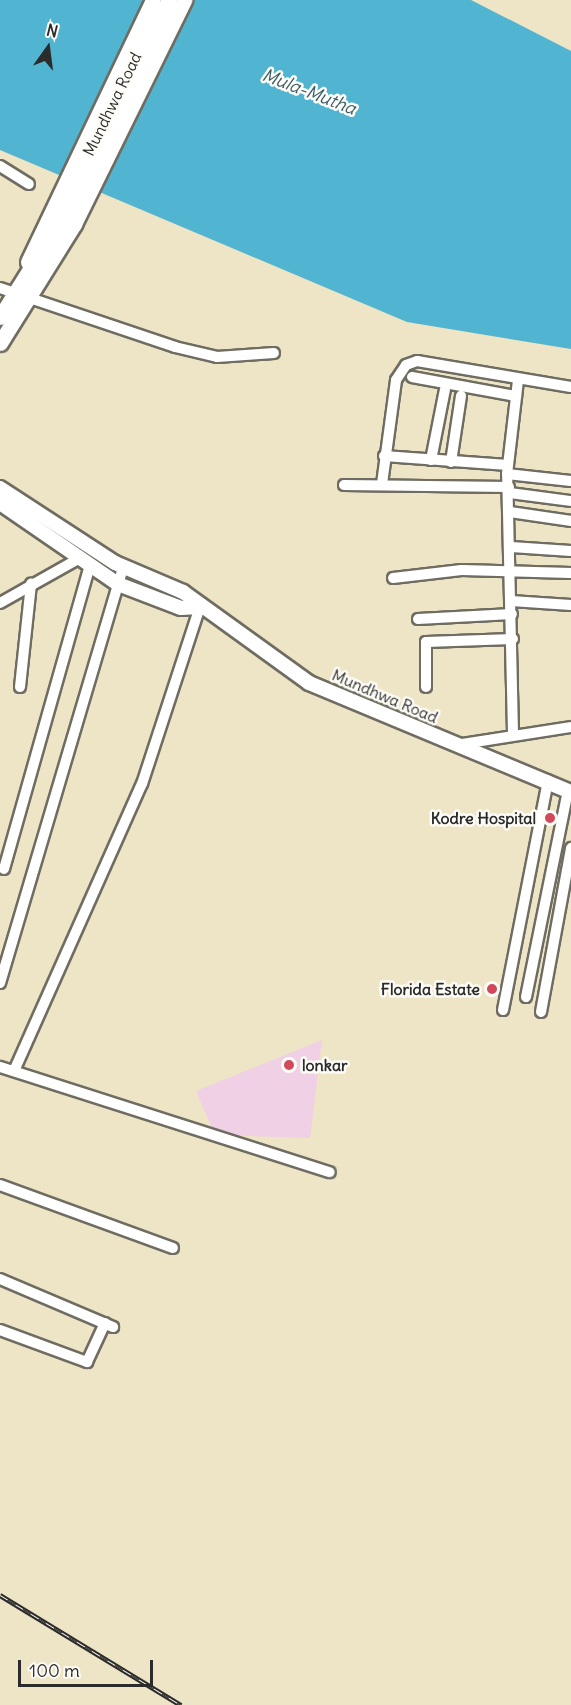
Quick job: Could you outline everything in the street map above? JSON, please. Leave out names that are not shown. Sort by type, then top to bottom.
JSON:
[{"type":"highway","points":[[67,220],[153,0]]},
{"type":"highway","points":[[0,317],[13,294],[39,282],[169,0]]},
{"type":"highway","name":"Mundhwa Road","points":[[13,294],[27,271],[67,220],[184,0]]},
{"type":"highway","points":[[67,220],[194,0]]},
{"type":"highway","points":[[0,343],[13,294]]},
{"type":"main road","name":"Mundhwa Road","points":[[0,488],[123,567],[183,592],[309,683],[393,721],[548,780],[569,791]]},
{"type":"main road","points":[[0,503],[118,584],[181,608],[201,607]]},
{"type":"street","points":[[0,166],[29,184]]},
{"type":"street","points":[[13,294],[175,348],[217,357],[274,353]]},
{"type":"street","points":[[382,484],[396,380],[406,365],[417,361],[519,381],[571,387]]},
{"type":"street","points":[[412,377],[516,396]]},
{"type":"street","points":[[513,733],[511,547],[507,470],[519,381]]},
{"type":"street","points":[[431,460],[445,389]]},
{"type":"street","points":[[451,462],[461,396]]},
{"type":"street","points":[[384,456],[451,462],[571,481]]},
{"type":"street","points":[[344,485],[382,484],[509,490],[571,501]]},
{"type":"street","points":[[510,512],[571,521]]},
{"type":"street","points":[[511,547],[571,551]]},
{"type":"street","points":[[0,603],[32,584],[85,562]]},
{"type":"street","points":[[3,869],[85,562]]},
{"type":"street","points":[[0,983],[123,567]]},
{"type":"street","points":[[393,578],[511,570],[571,573]]},
{"type":"street","points":[[20,687],[32,584]]},
{"type":"street","points":[[511,601],[571,605]]},
{"type":"street","points":[[14,1071],[142,784],[201,607]]},
{"type":"street","points":[[418,619],[512,614]]},
{"type":"street","points":[[426,687],[426,642],[513,639]]},
{"type":"street","points":[[456,745],[513,733],[571,727]]},
{"type":"street","points":[[503,1010],[548,780]]},
{"type":"street","points":[[525,997],[569,791]]},
{"type":"street","points":[[542,1012],[571,848]]},
{"type":"street","points":[[0,1067],[330,1172]]},
{"type":"street","points":[[0,1185],[173,1248]]},
{"type":"street","points":[[0,1279],[109,1325],[87,1362],[0,1330]]},
{"type":"shaded area","name":"lonkar","points":[[322,1040],[310,1138],[215,1135],[196,1091]]},
{"type":"water","name":"Mula-Mutha","points":[[0,0],[471,0],[571,51],[571,349],[407,322],[0,150]]},
{"type":"railway","points":[[0,1595],[181,1705]]},
{"type":"place","name":"Kodre Hospital","points":[[550,818]]},
{"type":"place","name":"Florida Estate","points":[[492,989]]},
{"type":"place","name":"lonkar","points":[[289,1065]]}]
